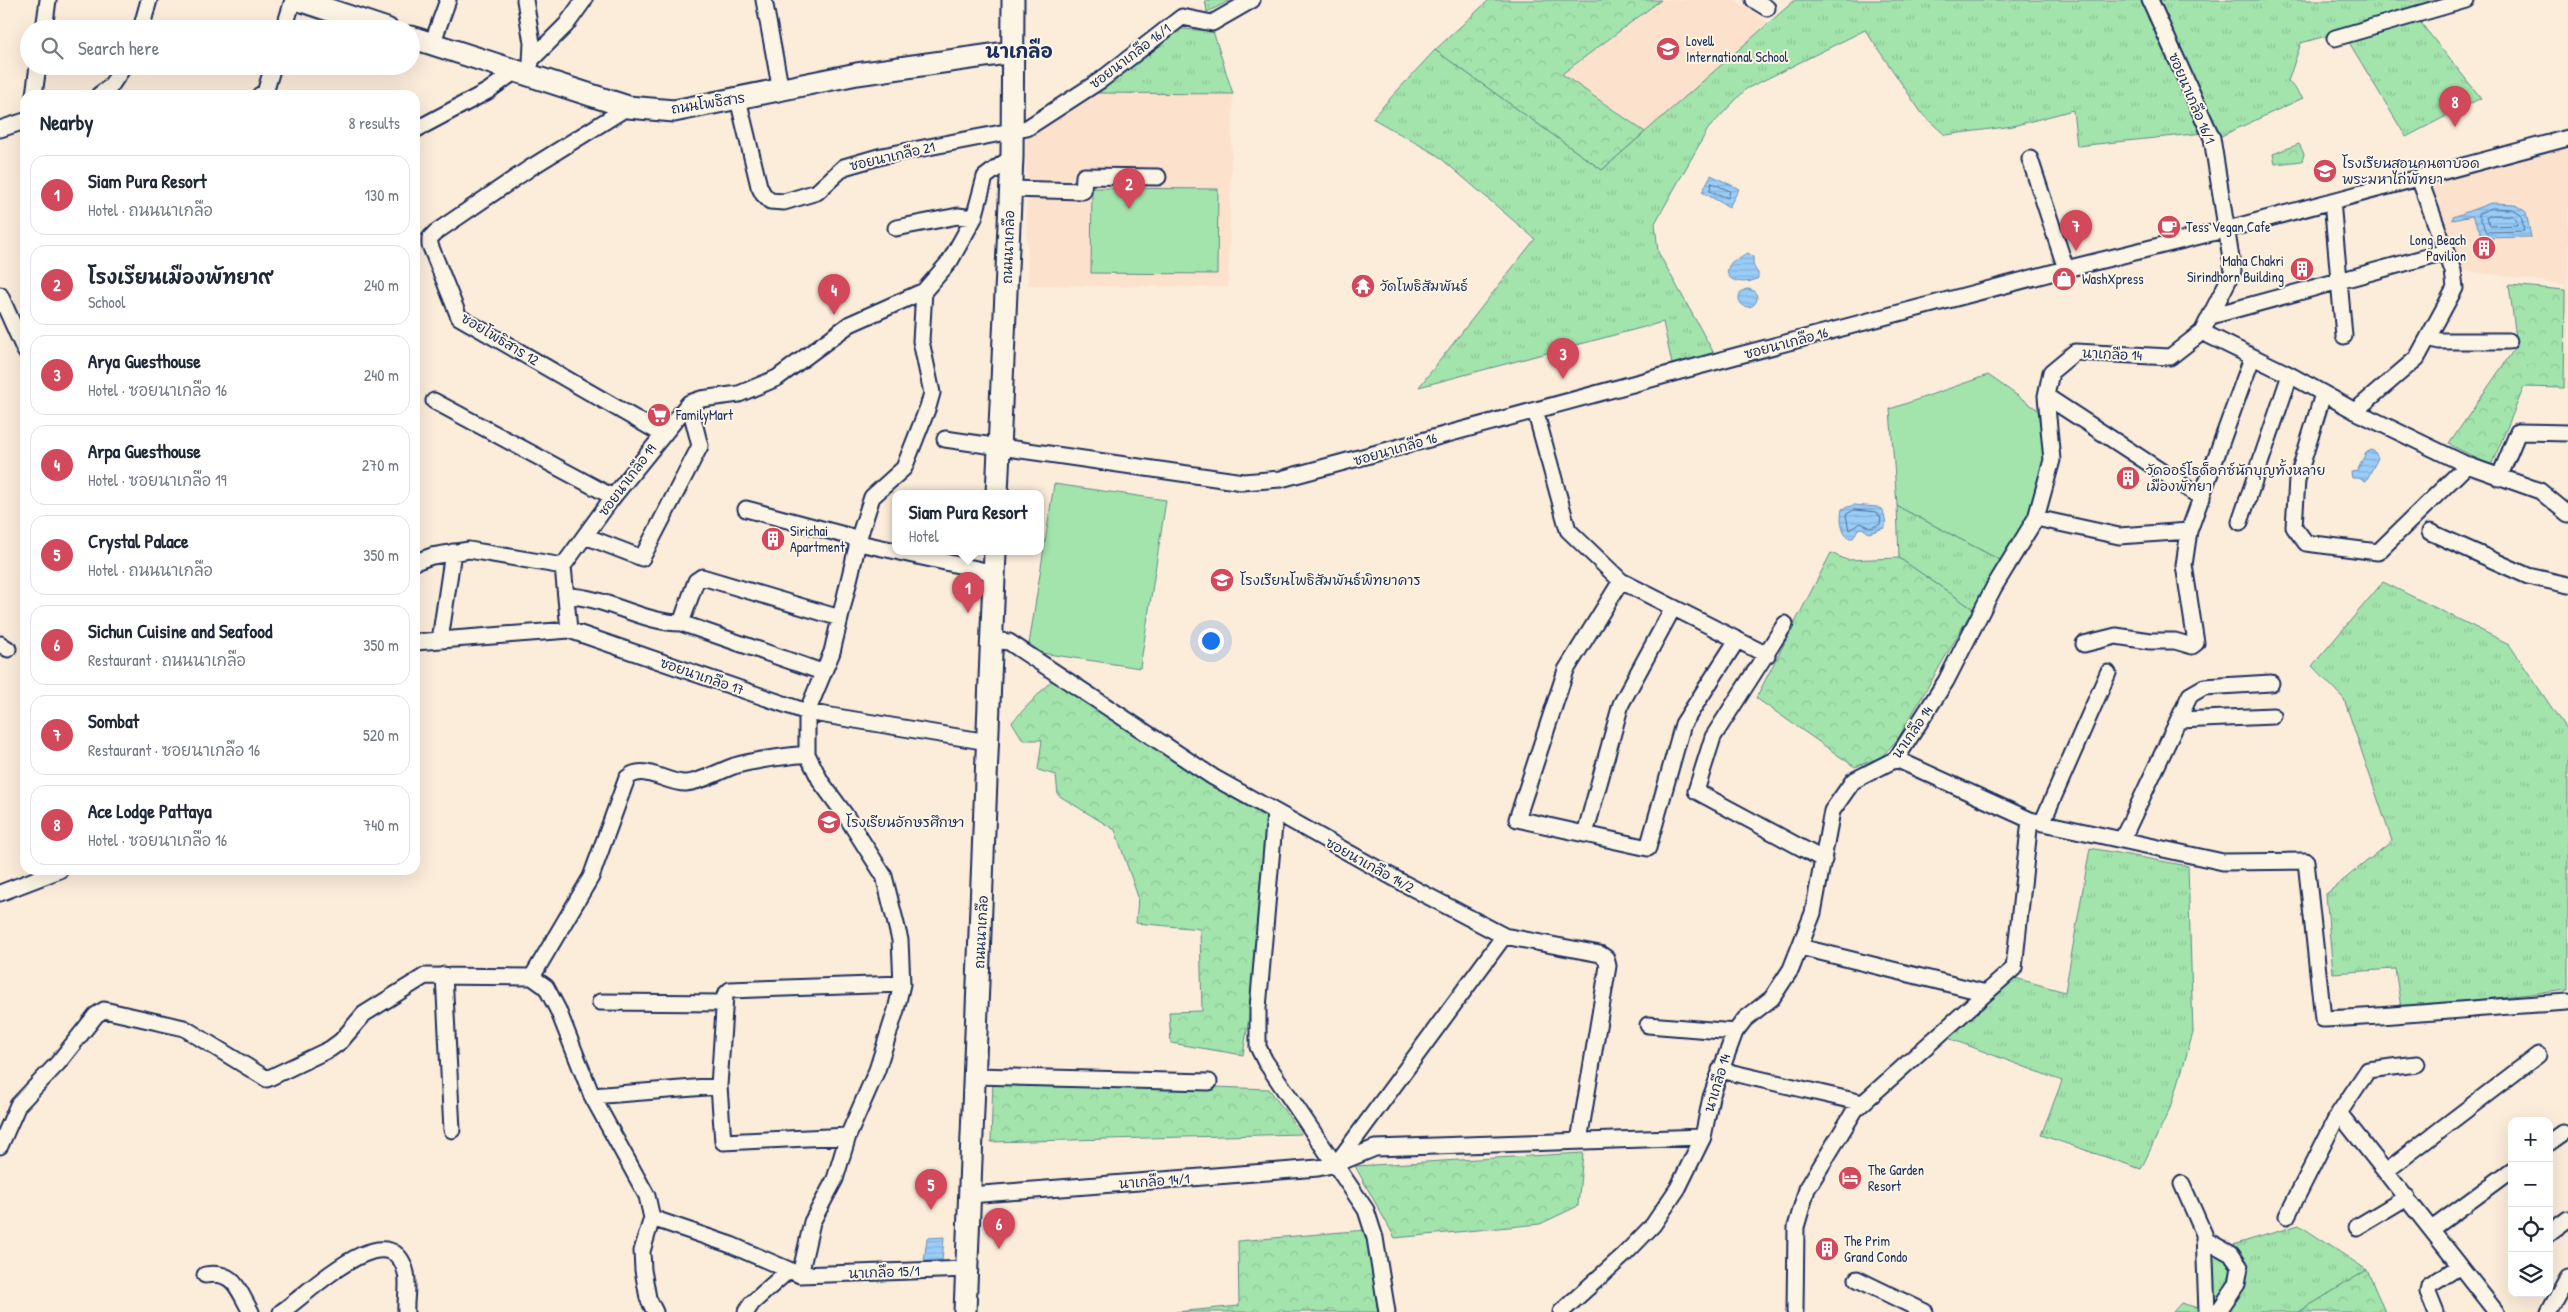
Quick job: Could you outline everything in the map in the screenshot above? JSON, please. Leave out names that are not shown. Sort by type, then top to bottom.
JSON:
[{"type":"street","points":[[45,20],[48,0]]},
{"type":"street","points":[[143,20],[149,0]]},
{"type":"street","points":[[287,20],[293,0]]},
{"type":"street","points":[[299,0],[360,20]]},
{"type":"street","points":[[432,44],[448,0]]},
{"type":"street","points":[[524,69],[525,0]]},
{"type":"street","points":[[764,0],[780,91]]},
{"type":"street","name":"ถนนนาเกลือ","points":[[997,490],[1012,157],[1013,0]]},
{"type":"street","name":"ซอยนาเกลือ 16/1","points":[[1012,132],[1027,128],[1101,80],[1182,17],[1212,22],[1252,0]]},
{"type":"street","name":"ซอยนาเกลือ 16/1","points":[[2150,0],[2212,138],[2228,229]]},
{"type":"street","points":[[2335,38],[2466,0]]},
{"type":"street","points":[[420,127],[488,91],[524,69],[566,25],[578,3]]},
{"type":"street","name":"ถนนโพธิสาร","points":[[420,40],[524,69],[628,107],[674,111],[857,74],[1013,52]]},
{"type":"street","points":[[35,90],[37,75]]},
{"type":"street","points":[[106,90],[118,75]]},
{"type":"street","points":[[266,90],[270,75]]},
{"type":"street","name":"ซอยนาเกลือ 21","points":[[738,99],[759,186],[763,194],[777,203],[817,192],[844,166],[882,156],[1012,132]]},
{"type":"street","name":"ซอยโพธิสาร 12","points":[[628,107],[483,200],[430,238],[430,245],[459,317],[662,434]]},
{"type":"street","points":[[0,129],[20,123]]},
{"type":"street","name":"ซอยนาเกลือ 16","points":[[945,439],[1243,482],[1281,479],[2066,269],[2228,229],[2568,138]]},
{"type":"street","points":[[585,536],[642,558],[700,446],[689,403],[701,399],[739,394],[777,378],[850,324],[924,291],[950,261],[974,218],[985,178],[1012,157]]},
{"type":"street","points":[[2030,159],[2066,269]]},
{"type":"street","points":[[1010,189],[1083,191],[1084,176],[1158,177]]},
{"type":"street","points":[[2355,411],[2417,358],[2455,288],[2456,281],[2419,178]]},
{"type":"street","points":[[2332,201],[2344,336]]},
{"type":"street","points":[[896,228],[958,216],[974,218]]},
{"type":"street","name":"นาเกลือ 14","points":[[1567,1310],[1653,1225],[1678,1188],[1703,1137],[1711,1097],[1735,1032],[1745,1019],[1772,998],[1792,969],[1814,913],[1832,811],[1853,781],[1896,759],[1946,681],[1994,587],[2036,518],[2052,460],[2046,396],[2051,372],[2075,352],[2170,357],[2202,332],[2233,271],[2228,229]]},
{"type":"street","points":[[2211,316],[2445,252]]},
{"type":"street","points":[[746,1312],[752,1303],[795,1272],[812,1222],[835,1178],[848,1136],[878,1070],[902,984],[903,962],[900,940],[884,876],[846,816],[821,782],[807,754],[807,712],[822,672],[832,652],[872,497],[904,468],[932,393],[921,341],[924,291]]},
{"type":"street","points":[[0,295],[20,340]]},
{"type":"street","points":[[2202,332],[2290,375],[2355,411],[2466,465],[2540,491],[2568,514]]},
{"type":"street","points":[[2429,338],[2439,341],[2509,341]]},
{"type":"street","points":[[2084,644],[2116,636],[2150,642],[2166,640],[2195,645],[2197,640],[2184,565],[2189,531],[2252,358]]},
{"type":"street","points":[[2240,522],[2290,375]]},
{"type":"street","points":[[2323,394],[2297,480],[2294,527],[2306,543],[2378,552],[2466,465]]},
{"type":"street","points":[[2046,396],[2202,498]]},
{"type":"street","points":[[434,401],[613,497]]},
{"type":"street","name":"ซอยนาเกลือ 19","points":[[563,566],[613,497],[662,434],[689,403]]},
{"type":"street","points":[[1535,410],[1568,530],[1621,581],[1767,655]]},
{"type":"street","points":[[2499,478],[2518,432],[2568,433]]},
{"type":"street","points":[[746,509],[852,537],[859,543],[892,550]]},
{"type":"street","points":[[2036,518],[2119,536],[2189,531]]},
{"type":"street","points":[[2430,532],[2528,576],[2568,585]]},
{"type":"street","points":[[420,561],[469,550],[563,566],[569,630]]},
{"type":"street","points":[[440,640],[453,552]]},
{"type":"street","points":[[928,555],[995,562]]},
{"type":"street","name":"ถนนนาเกลือ","points":[[965,1312],[995,562]]},
{"type":"street","points":[[681,623],[696,580],[702,577],[840,618]]},
{"type":"street","points":[[1621,581],[1566,670],[1517,819],[1648,848],[1683,724],[1737,640]]},
{"type":"street","points":[[566,596],[611,606],[669,623],[681,623],[822,672]]},
{"type":"street","points":[[1585,834],[1621,704],[1673,608]]},
{"type":"street","points":[[1785,624],[1713,737],[1696,791],[1824,860]]},
{"type":"street","name":"ซอยนาเกลือ 17","points":[[420,642],[569,630],[807,712],[988,742]]},
{"type":"street","name":"ซอยนาเกลือ 14/2","points":[[992,640],[1009,642],[1213,777],[1275,813],[1504,936],[1600,954],[1607,960],[1608,966],[1580,1141]]},
{"type":"street","points":[[1795,1312],[1796,1228],[1807,1189],[1855,1110],[2014,968],[2036,821],[2108,673]]},
{"type":"street","points":[[2122,840],[2190,695],[2197,690],[2271,683]]},
{"type":"street","points":[[2178,720],[2273,716]]},
{"type":"street","points":[[532,977],[591,877],[627,778],[631,774],[641,772],[687,783],[734,766],[766,759],[807,754]]},
{"type":"street","points":[[1896,759],[2036,821],[2223,862],[2306,861],[2323,1019],[2421,1015],[2482,1008],[2568,1002]]},
{"type":"street","points":[[1275,813],[1258,1008],[1258,1047],[1265,1061],[1366,1210],[1375,1238],[1386,1312]]},
{"type":"street","points":[[0,893],[47,875]]},
{"type":"street","points":[[1336,1164],[1504,936]]},
{"type":"street","points":[[1800,947],[1986,993]]},
{"type":"street","points":[[444,975],[452,1130]]},
{"type":"street","points":[[0,1146],[18,1105],[58,1063],[96,1015],[104,1010],[184,1028],[266,1079],[330,1049],[341,1041],[364,1014],[425,976],[532,977],[546,987],[558,1010],[592,1096],[647,1196],[652,1218],[642,1251],[648,1298],[655,1312]]},
{"type":"street","points":[[848,1136],[724,1142],[719,1086],[725,995],[730,990],[902,984]]},
{"type":"street","points":[[600,1002],[724,1003]]},
{"type":"street","points":[[1648,1024],[1735,1032]]},
{"type":"street","points":[[2386,1171],[2538,1055]]},
{"type":"street","points":[[2287,1216],[2338,1113],[2368,1070],[2417,1064]]},
{"type":"street","points":[[1720,1070],[1863,1103]]},
{"type":"street","points":[[975,1076],[1209,1082]]},
{"type":"street","points":[[592,1096],[719,1086]]},
{"type":"street","points":[[2338,1113],[2386,1171],[2496,1312]]},
{"type":"street","points":[[2553,1140],[2563,1133]]},
{"type":"street","name":"นาเกลือ 14/1","points":[[970,1195],[1318,1168],[1336,1164],[1375,1148],[1703,1137]]},
{"type":"street","points":[[2432,1229],[2508,1173]]},
{"type":"street","points":[[2182,1184],[2201,1226],[2204,1238],[2207,1312]]},
{"type":"street","points":[[2357,1227],[2406,1198]]},
{"type":"street","points":[[652,1218],[731,1245],[795,1272]]},
{"type":"street","points":[[2553,1230],[2568,1219]]},
{"type":"street","points":[[2204,1238],[2231,1254],[2240,1267],[2237,1284],[2218,1312]]},
{"type":"street","points":[[282,1312],[308,1293],[332,1271],[352,1258],[380,1251],[394,1255],[406,1272],[406,1312]]},
{"type":"street","points":[[2436,1312],[2428,1292],[2429,1286],[2460,1266]]},
{"type":"street","name":"นาเกลือ 15/1","points":[[795,1272],[967,1269]]},
{"type":"street","points":[[206,1276],[218,1273],[228,1277],[251,1312]]},
{"type":"street","points":[[2549,1312],[2568,1277]]},
{"type":"street","points":[[1857,1279],[1925,1312]]},
{"type":"shaded area","name":"Lovell International School","points":[[1661,0],[1735,0],[1769,23],[1645,132],[1562,75]]},
{"type":"shaded area","points":[[1095,93],[1233,94],[1228,287],[1028,285],[1026,134]]},
{"type":"shaded area","name":"Long Beach Pavilion","points":[[2568,148],[2568,388],[2564,388],[2565,284],[2459,270],[2427,186]]},
{"type":"green space","points":[[1205,0],[1231,0],[1207,12]]},
{"type":"green space","points":[[1489,0],[1661,0],[1562,74],[1645,132],[1602,170],[1435,50]]},
{"type":"green space","points":[[1795,0],[2143,0],[2204,133],[2077,146],[2073,110],[2013,126],[1945,135],[1923,115],[1865,30],[1746,89],[1708,129],[1655,223],[1658,252],[1716,357],[1672,364],[1663,322],[1419,387],[1535,239],[1437,155],[1372,118],[1435,50],[1602,170]]},
{"type":"green space","points":[[2157,0],[2453,0],[2301,43],[2288,81],[2303,98],[2219,137]]},
{"type":"green space","points":[[2416,17],[2481,98],[2406,137],[2347,39]]},
{"type":"green space","points":[[1181,29],[1213,31],[1233,94],[1095,93]]},
{"type":"green space","points":[[2299,144],[2304,154],[2302,161],[2275,164],[2273,154]]},
{"type":"green space","points":[[1092,188],[1218,189],[1217,274],[1091,273]]},
{"type":"green space","points":[[2509,285],[2565,290],[2564,388],[2524,387],[2491,466],[2449,444],[2517,345]]},
{"type":"green space","points":[[1988,375],[2038,410],[2045,458],[2029,513],[2002,561],[1897,506],[1890,409]]},
{"type":"green space","points":[[1054,484],[1166,500],[1140,668],[1028,651]]},
{"type":"green space","points":[[1897,506],[2002,561],[1973,609],[1899,558]]},
{"type":"green space","points":[[1831,553],[1847,560],[1899,558],[1973,609],[1897,740],[1881,757],[1855,767],[1756,698]]},
{"type":"green space","points":[[2383,582],[2509,644],[2568,732],[2568,990],[2401,1008],[2395,969],[2333,973],[2326,894],[2392,841],[2344,699],[2312,666]]},
{"type":"green space","points":[[1052,680],[1208,784],[1269,813],[1260,949],[1243,1055],[1171,1043],[1169,1012],[1202,1011],[1200,929],[1136,923],[1138,897],[1115,830],[1058,795],[1056,775],[1038,770],[1042,740],[1023,740],[1012,722]]},
{"type":"green space","points":[[2090,848],[2188,866],[2193,1033],[2172,1104],[2141,1169],[2041,1135],[2062,1081],[1948,1038],[2015,978],[2065,992]]},
{"type":"green space","points":[[993,1079],[1269,1089],[1301,1134],[991,1142]]},
{"type":"green space","points":[[1583,1153],[1578,1206],[1540,1224],[1395,1238],[1355,1166]]},
{"type":"green space","points":[[2299,1225],[2367,1270],[2299,1312],[2173,1312],[2181,1303],[2198,1308],[2210,1252]]},
{"type":"green space","points":[[1366,1230],[1378,1312],[1176,1312],[1239,1306],[1238,1241]]},
{"type":"green space","points":[[2367,1270],[2385,1312],[2299,1312]]},
{"type":"water","points":[[1711,175],[1739,189],[1729,207],[1702,192]]},
{"type":"water","points":[[2491,203],[2514,204],[2526,212],[2531,237],[2484,238],[2472,216],[2453,220],[2453,217]]},
{"type":"water","points":[[1748,253],[1753,257],[1758,278],[1748,282],[1735,281],[1728,274],[1728,269],[1733,261]]},
{"type":"water","points":[[1748,289],[1754,292],[1757,298],[1754,304],[1748,307],[1742,304],[1739,298],[1742,292]]},
{"type":"water","points":[[2371,450],[2375,452],[2378,458],[2366,481],[2352,478],[2351,472],[2357,471],[2366,453]]},
{"type":"water","points":[[1854,505],[1877,507],[1883,510],[1886,523],[1884,528],[1869,533],[1862,528],[1858,529],[1853,538],[1848,538],[1842,525],[1842,509]]},
{"type":"water","points":[[944,1237],[942,1261],[924,1262],[927,1238]]},
{"type":"place","name":"Lovell International School","points":[[1668,49]]},
{"type":"place","name":"Ace Lodge Pattaya","points":[[2455,127]]},
{"type":"place","name":"โรงเรียนสอนคนตาบอด พระมหาไถ่พัทยา","points":[[2325,171]]},
{"type":"place","name":"โรงเรียนเมืองพัทยา๙","points":[[1129,209]]},
{"type":"place","name":"Tess Vegan Cafe","points":[[2169,227]]},
{"type":"place","name":"Long Beach Pavilion","points":[[2484,248]]},
{"type":"place","name":"Sombat","points":[[2076,251]]},
{"type":"place","name":"Maha Chakri Sirindhorn Building","points":[[2302,269]]},
{"type":"place","name":"WashXpress","points":[[2064,279]]},
{"type":"place","name":"วัดโพธิสัมพันธ์","points":[[1363,286]]},
{"type":"place","name":"Arpa Guesthouse","points":[[834,315]]},
{"type":"place","name":"Arya Guesthouse","points":[[1563,379]]},
{"type":"place","name":"FamilyMart","points":[[659,415]]},
{"type":"place","name":"วัดออร์โธด็อกซ์นักบุญทั้งหลาย เมืองพัทยา","points":[[2128,478]]},
{"type":"place","name":"Sirichai Apartment","points":[[773,539]]},
{"type":"place","name":"โรงเรียนโพธิสัมพันธ์พิทยาคาร","points":[[1222,580]]},
{"type":"place","name":"Siam Pura Resort","points":[[968,613]]},
{"type":"place","name":"โรงเรียนอักษรศึกษา","points":[[829,822]]},
{"type":"place","name":"The Garden Resort","points":[[1850,1178]]},
{"type":"place","name":"Crystal Palace","points":[[931,1210]]},
{"type":"place","name":"Sichun Cuisine and Seafood","points":[[999,1249]]},
{"type":"place","name":"The Prim Grand Condo","points":[[1827,1249]]},
{"type":"district","name":"นาเกลือ","points":[[1019,51]]}]
